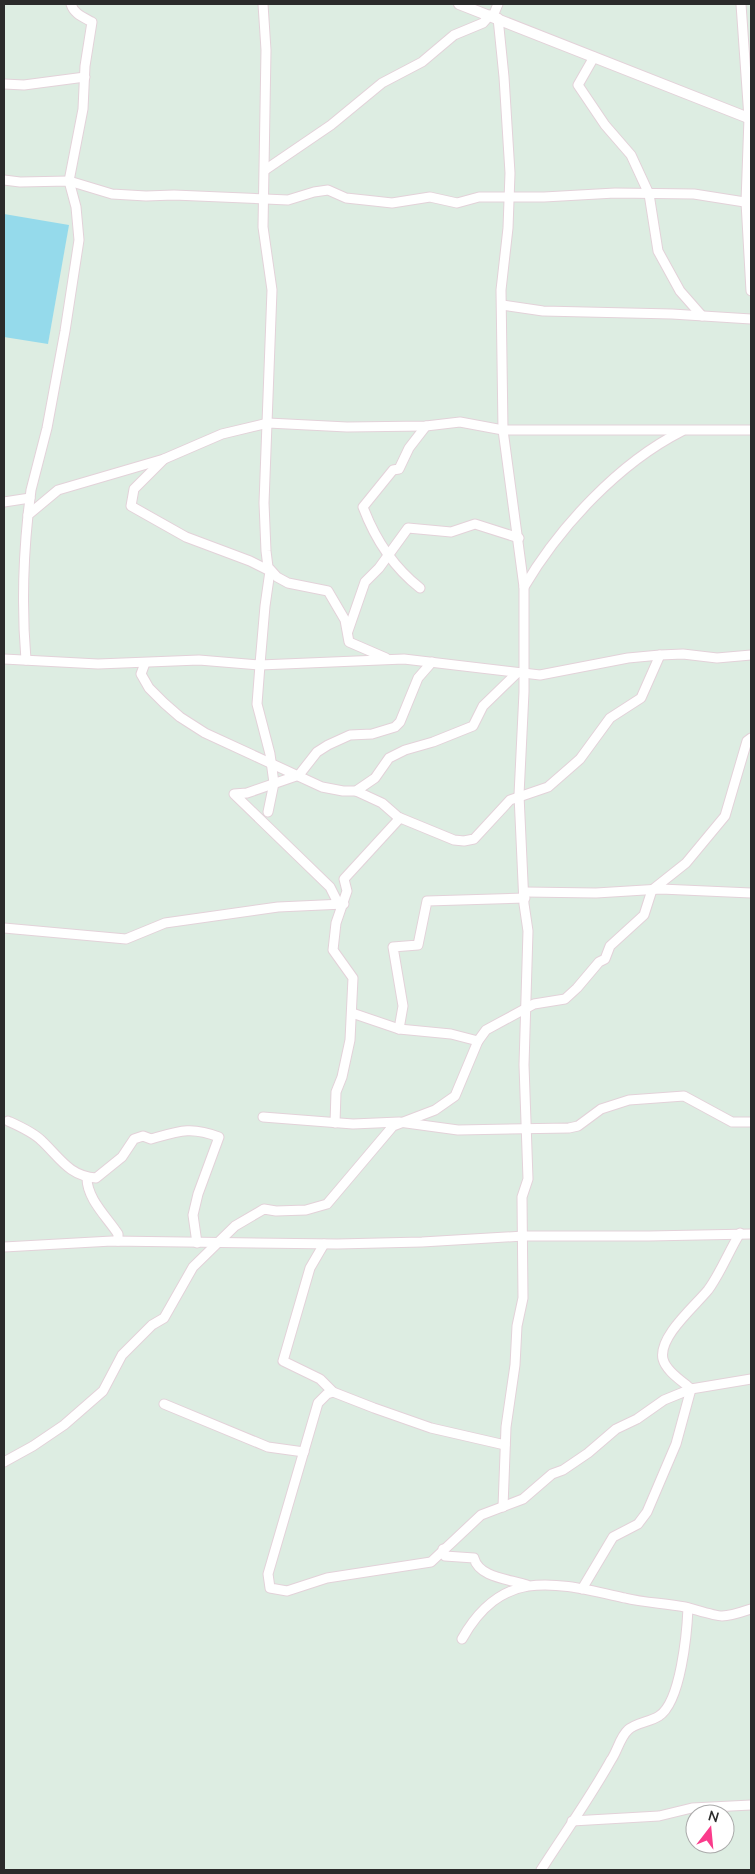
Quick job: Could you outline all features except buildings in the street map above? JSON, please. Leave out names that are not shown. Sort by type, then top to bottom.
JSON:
[{"type":"street","points":[[26,660],[25,569],[30,498],[47,428],[79,240],[76,207],[69,180],[83,109],[92,22],[80,16],[73,10],[70,4]]},
{"type":"street","points":[[263,4],[266,50],[263,227],[272,290],[265,533],[270,571],[256,704],[271,762],[274,783],[268,812]]},
{"type":"street","points":[[459,4],[494,16],[750,118]]},
{"type":"street","points":[[498,4],[494,16],[504,77],[510,197],[501,290],[503,430],[519,538],[524,587],[520,673],[519,795],[528,931],[525,1011],[528,1179],[522,1197],[524,1236],[523,1298],[517,1326],[515,1365],[505,1445],[504,1507]]},
{"type":"street","points":[[741,4],[750,118],[748,202],[751,291]]},
{"type":"street","points":[[265,170],[331,125],[382,83],[422,62],[454,34],[483,23],[494,16]]},
{"type":"street","points":[[594,57],[578,85],[605,125],[631,155],[649,194],[658,252],[680,291],[702,316]]},
{"type":"street","points":[[4,84],[24,85],[85,77]]},
{"type":"street","points":[[4,180],[20,182],[69,180],[112,194],[288,200],[328,190],[346,198],[392,203],[430,197],[457,203],[479,197],[599,193],[703,195],[748,202]]},
{"type":"street","points":[[502,305],[543,311],[751,319]]},
{"type":"street","points":[[28,515],[58,490],[164,458],[222,434],[268,422],[347,427],[426,426],[460,422],[503,430],[751,430]]},
{"type":"street","points":[[420,588],[403,574],[388,555],[374,535],[363,507],[393,470],[399,469],[409,448],[426,426]]},
{"type":"street","points":[[524,587],[555,542],[591,501],[637,457],[684,430]]},
{"type":"street","points":[[164,458],[134,489],[131,506],[186,537],[250,561],[288,583],[328,591],[345,620],[346,636],[352,644],[386,658],[540,675],[628,658],[683,654],[717,658],[751,655]]},
{"type":"street","points":[[4,502],[30,498]]},
{"type":"street","points":[[346,636],[364,582],[379,568],[405,530],[411,527],[451,532],[475,524],[519,538]]},
{"type":"street","points":[[146,663],[141,674],[148,688],[180,717],[205,733],[322,787],[343,791],[356,791],[382,803],[400,818],[454,840],[469,841],[474,839],[510,800],[519,795],[535,793],[548,786],[580,759],[610,718],[641,698],[660,655]]},
{"type":"street","points":[[4,659],[98,664],[199,660],[260,664],[369,662],[386,658]]},
{"type":"street","points":[[341,905],[330,886],[234,794],[247,793],[299,775],[317,752],[350,735],[372,734],[395,727],[400,722],[418,678],[432,662]]},
{"type":"street","points":[[356,791],[375,778],[389,758],[473,726],[483,706],[520,673]]},
{"type":"street","points":[[4,1462],[33,1446],[64,1425],[103,1391],[122,1355],[152,1325],[164,1318],[193,1267],[235,1226],[264,1209],[276,1211],[306,1210],[327,1204],[389,1130],[399,1122],[434,1110],[450,1101],[459,1088],[478,1041],[494,1024],[525,1011],[534,1004],[559,1001],[572,994],[599,962],[605,958],[610,946],[644,914],[652,890],[686,863],[725,816],[746,741],[751,738]]},
{"type":"street","points":[[335,1123],[336,1092],[342,1077],[352,1013],[352,978],[333,950],[336,923],[346,891],[344,879],[400,818]]},
{"type":"street","points":[[399,1030],[403,1006],[393,947],[418,945],[426,901],[652,890],[751,893]]},
{"type":"street","points":[[4,928],[126,939],[165,922],[278,907],[341,905]]},
{"type":"street","points":[[352,1013],[399,1030],[451,1034],[478,1041]]},
{"type":"street","points":[[263,1117],[335,1123],[399,1122],[458,1130],[574,1128],[601,1109],[615,1104],[640,1098],[684,1096],[732,1122],[751,1122]]},
{"type":"street","points":[[8,1121],[41,1140],[61,1163],[76,1174],[86,1178],[96,1178],[122,1157],[134,1139],[143,1136],[151,1139],[185,1129],[202,1130],[219,1137],[198,1194],[193,1215],[197,1243]]},
{"type":"street","points":[[86,1178],[98,1208],[118,1234],[118,1241]]},
{"type":"street","points":[[691,1389],[666,1366],[662,1357],[664,1345],[694,1304],[707,1290],[740,1233]]},
{"type":"street","points":[[4,1247],[118,1241],[216,1244],[324,1244],[422,1242],[524,1236],[751,1234]]},
{"type":"street","points":[[324,1244],[310,1268],[283,1361],[320,1379],[333,1392],[432,1428],[505,1445]]},
{"type":"street","points":[[333,1392],[327,1394],[318,1403],[268,1574],[270,1588],[287,1590],[327,1578],[431,1562],[481,1515],[523,1499],[552,1474],[563,1470],[588,1453],[616,1429],[637,1419],[678,1393],[751,1379]]},
{"type":"street","points":[[582,1588],[613,1537],[638,1524],[647,1512],[676,1444],[691,1389]]},
{"type":"street","points":[[164,1404],[268,1447],[304,1452]]},
{"type":"street","points":[[443,1549],[445,1556],[474,1558],[476,1565],[483,1572],[529,1585],[582,1588],[652,1604],[688,1608],[720,1617],[751,1609]]},
{"type":"street","points":[[462,1638],[474,1618],[493,1600],[509,1590],[529,1585]]},
{"type":"street","points":[[541,1870],[612,1760],[628,1730],[661,1715],[670,1701],[679,1682],[680,1663],[687,1636],[688,1608]]},
{"type":"street","points":[[572,1821],[659,1816],[692,1808],[751,1805]]},
{"type":"shaded area","points":[[4,214],[69,225],[48,344],[4,337]]}]
